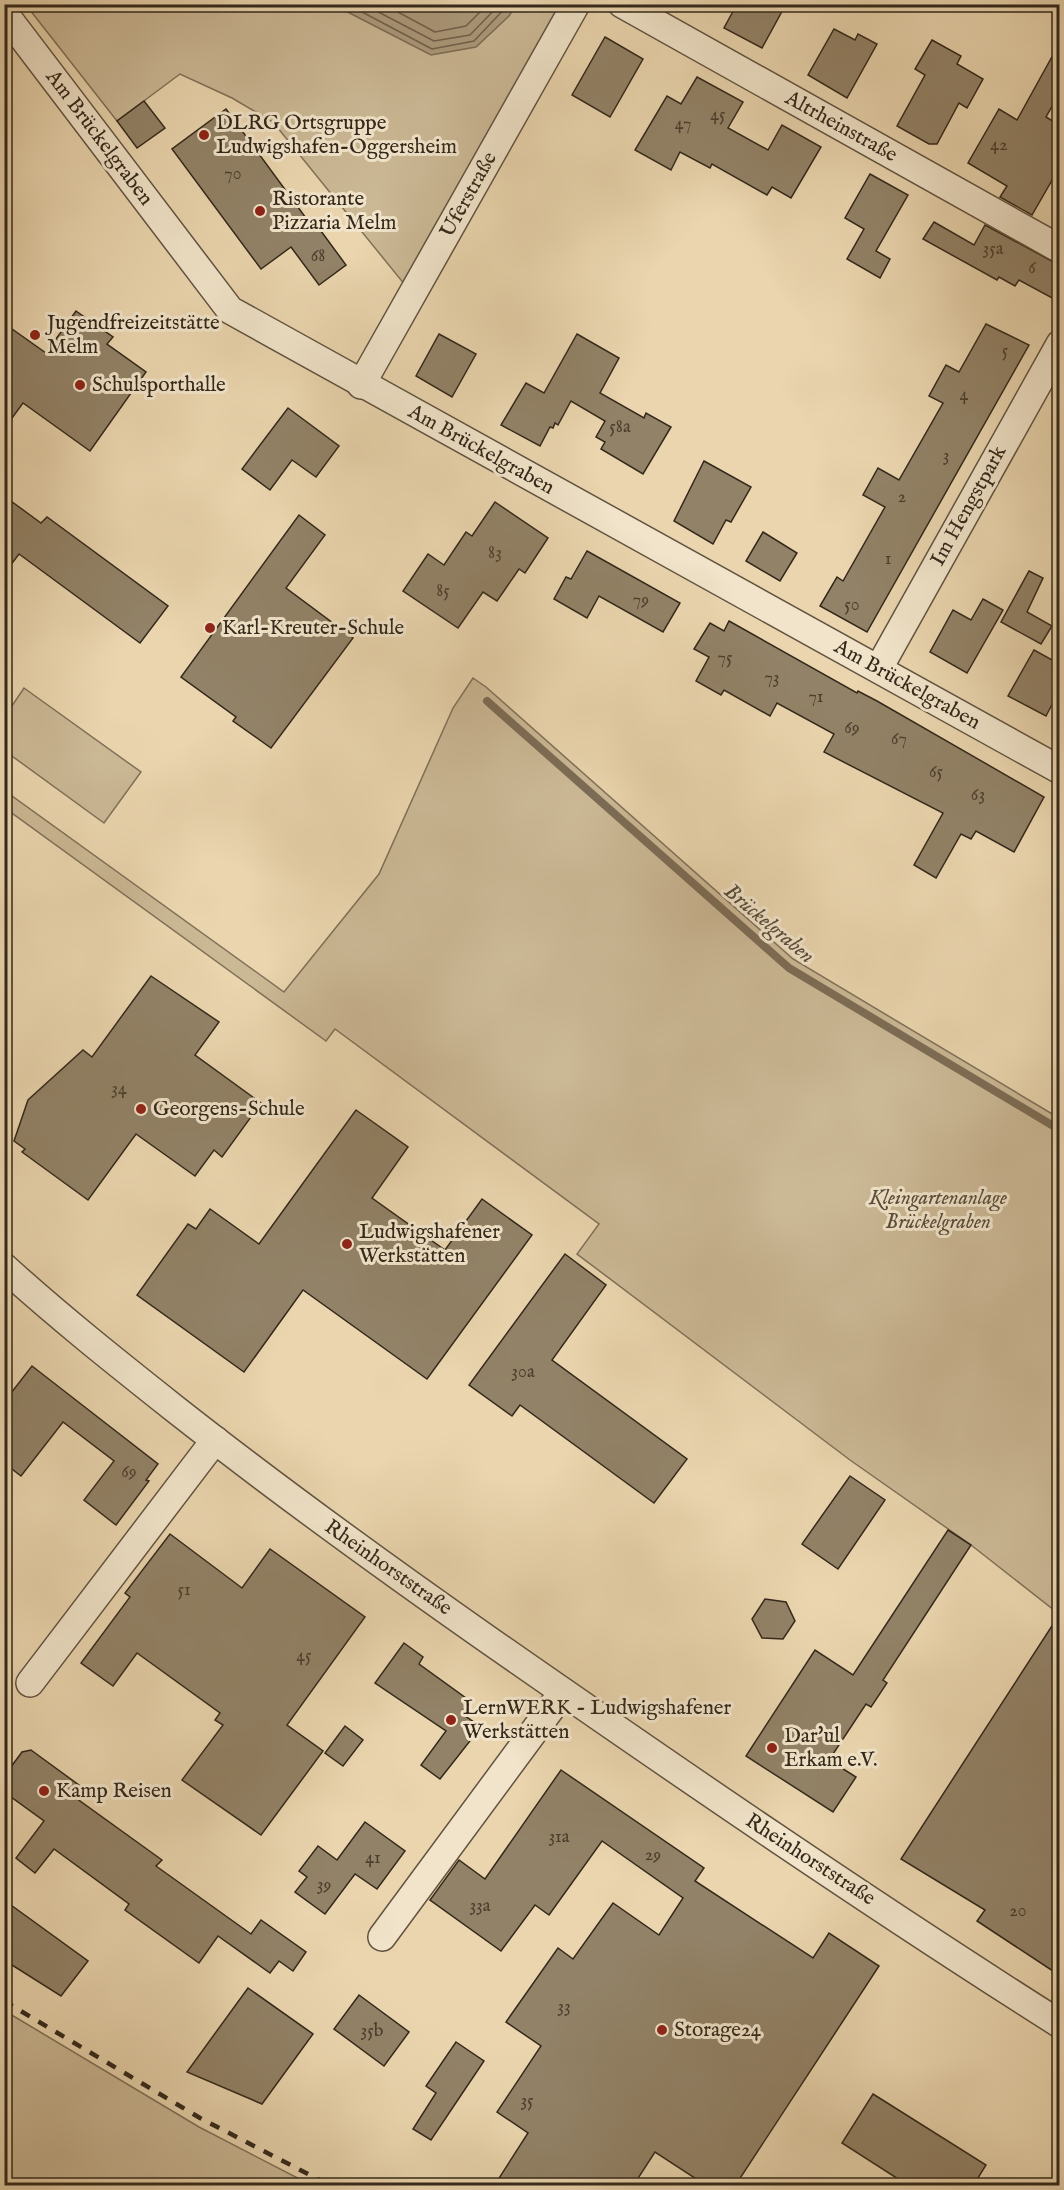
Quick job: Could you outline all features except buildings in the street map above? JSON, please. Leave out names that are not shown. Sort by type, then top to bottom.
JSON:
[{"type":"street","name":"Uferstraße","points":[[361,385],[576,4]]},
{"type":"street","name":"Altrheinstraße","points":[[622,4],[1059,249]]},
{"type":"street","name":"Am Brückelgraben","points":[[4,13],[230,310],[361,385],[879,668],[1059,770]]},
{"type":"street","name":"Im Hengstpark","points":[[879,668],[1059,344]]},
{"type":"street","name":"Rheinhorststraße","points":[[4,1267],[81,1335],[301,1507],[669,1767],[1059,2024]]},
{"type":"street","points":[[30,1683],[215,1440]]},
{"type":"street","points":[[382,1937],[563,1692]]},
{"type":"green space","points":[[26,5],[560,5],[405,285],[273,122],[232,98],[180,74],[117,121]]},
{"type":"green space","name":"Kleingartenanlage Brückelgraben","points":[[473,678],[486,687],[793,959],[1059,1118],[1059,1614],[971,1545],[850,1460],[577,1254],[599,1224],[335,1029],[326,1041],[5,808],[5,791],[284,992],[379,874],[453,708]]},
{"type":"green space","points":[[24,688],[141,772],[104,823],[5,751],[5,716]]},
{"type":"green space","points":[[5,2011],[199,2127],[311,2185],[5,2185]]},
{"type":"water","points":[[516,4],[509,16],[476,47],[431,55],[334,5]]},
{"type":"waterway","name":"Brückelgraben","points":[[487,701],[789,968],[1060,1130]]},
{"type":"railway","points":[[4,2001],[200,2118],[331,2186]]},
{"type":"place","name":"DLRG Ortsgruppe Ludwigshafen-Oggersheim","points":[[204,135]]},
{"type":"place","name":"Ristorante Pizzaria Melm","points":[[260,211]]},
{"type":"place","name":"Jugendfreizeitstätte Melm","points":[[35,335]]},
{"type":"place","name":"Schulsporthalle","points":[[80,385]]},
{"type":"place","name":"Karl-Kreuter-Schule","points":[[210,628]]},
{"type":"place","name":"Georgens-Schule","points":[[141,1109]]},
{"type":"place","name":"Ludwigshafener Werkstätten","points":[[347,1244]]},
{"type":"place","name":"LernWERK - Ludwigshafener Werkstätten","points":[[451,1720]]},
{"type":"place","name":"Dar'ul Erkam e.V.","points":[[772,1748]]},
{"type":"place","name":"Kamp Reisen","points":[[44,1791]]},
{"type":"place","name":"Storage24","points":[[662,2030]]}]
